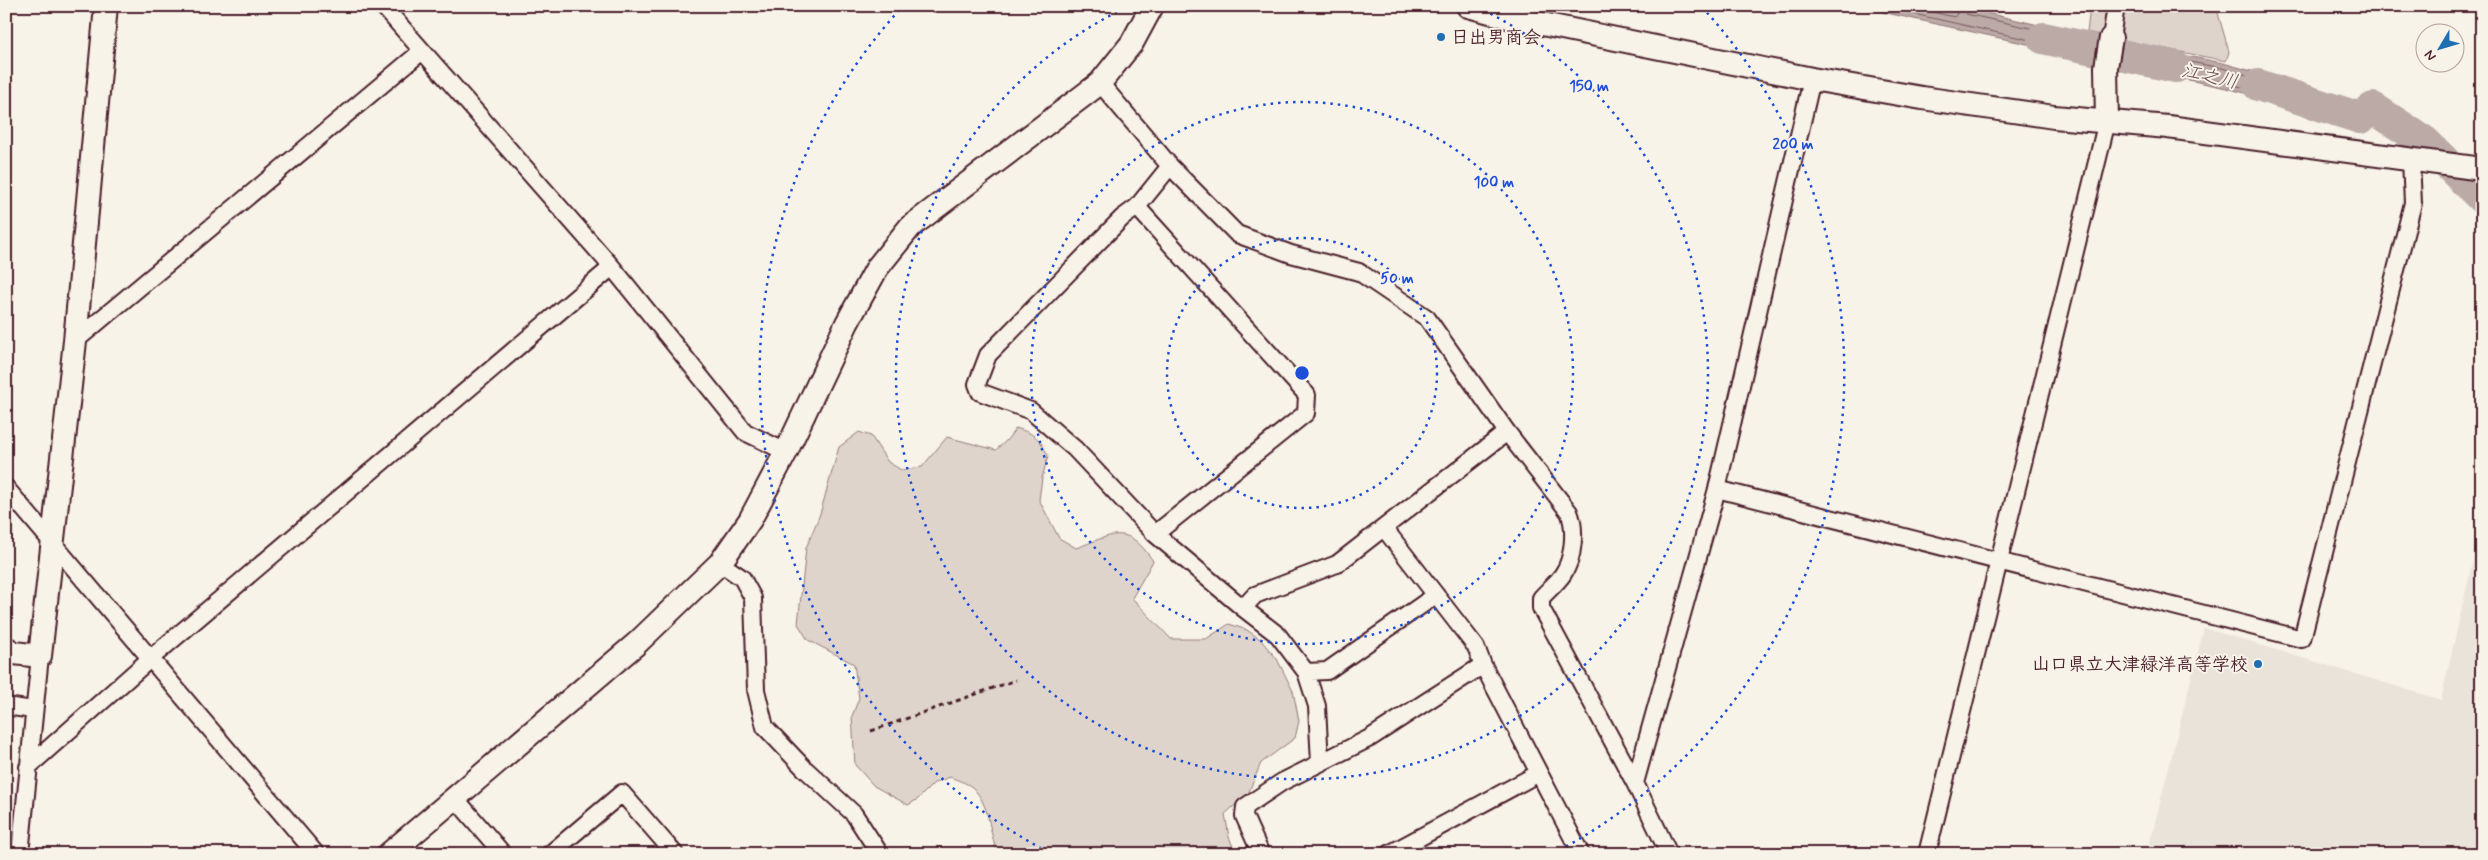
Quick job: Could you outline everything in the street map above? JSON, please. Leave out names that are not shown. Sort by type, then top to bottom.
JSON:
[{"type":"street","points":[[20,854],[33,710],[54,544],[75,341],[106,6]]},
{"type":"street","points":[[383,6],[612,267],[745,432],[786,452]]},
{"type":"street","points":[[389,854],[636,644],[720,563],[750,520],[786,452],[847,323],[877,268],[910,227],[1100,83],[1132,44],[1152,6]]},
{"type":"street","points":[[1468,6],[1508,17],[1812,80],[2054,117],[2107,121],[2482,169]]},
{"type":"street","points":[[1927,854],[2107,121],[2106,67],[2116,6]]},
{"type":"street","points":[[75,341],[422,51]]},
{"type":"street","points":[[1635,783],[1717,489],[1812,80]]},
{"type":"street","points":[[1100,83],[1170,166],[1238,234],[1291,254],[1359,272],[1427,318],[1507,432],[1563,504],[1574,522],[1573,539],[1564,573],[1541,598],[1541,608],[1635,783],[1669,854]]},
{"type":"street","points":[[1717,489],[2000,560],[2302,639],[2413,203],[2411,160]]},
{"type":"street","points":[[1170,166],[1137,207],[1122,218],[988,355],[977,384],[980,392],[1031,411],[1075,450],[1155,534],[1278,635],[1306,672],[1317,706],[1320,763]]},
{"type":"street","points":[[1137,207],[1307,395],[1306,413],[1155,534]]},
{"type":"street","points":[[28,767],[151,658],[612,267]]},
{"type":"street","points":[[1243,608],[1255,595],[1337,564],[1507,432]]},
{"type":"street","points":[[6,488],[316,854]]},
{"type":"street","points":[[1384,528],[1476,647],[1483,665],[1581,854]]},
{"type":"street","points":[[720,563],[742,578],[753,598],[756,690],[765,726],[804,768],[854,814],[880,854]]},
{"type":"street","points":[[1306,672],[1327,671],[1436,595]]},
{"type":"street","points":[[6,648],[14,653],[40,656]]},
{"type":"street","points":[[1261,854],[1244,816],[1245,807],[1282,782],[1370,738],[1483,665]]},
{"type":"street","points":[[6,706],[33,710]]},
{"type":"street","points":[[1389,854],[1540,773]]},
{"type":"street","points":[[550,854],[622,793],[675,854]]},
{"type":"street","points":[[455,798],[503,854]]},
{"type":"path","points":[[871,731],[1016,680]]},
{"type":"shaded area","points":[[2090,6],[2216,6],[2229,52],[2226,61],[2087,33]]},
{"type":"shaded area","points":[[1016,428],[1028,432],[1036,438],[1048,456],[1039,500],[1059,538],[1076,548],[1110,536],[1127,536],[1135,540],[1153,561],[1132,598],[1171,639],[1206,639],[1229,624],[1247,630],[1260,639],[1277,659],[1293,691],[1299,721],[1295,738],[1261,763],[1248,794],[1225,814],[1229,837],[1236,854],[998,854],[983,802],[972,787],[950,777],[934,783],[918,799],[908,805],[874,786],[855,765],[852,716],[859,698],[854,664],[808,640],[798,624],[806,548],[820,514],[839,447],[859,432],[871,436],[888,462],[901,470],[922,467],[947,437],[996,450]]},
{"type":"shaded area","name":"山口県立大津緑洋高等学校","points":[[2482,520],[2482,854],[2147,854],[2204,628],[2441,700]]},
{"type":"water","points":[[1855,6],[1956,6],[2069,32],[2069,36],[2088,43],[2086,57]]},
{"type":"water","points":[[2135,46],[2223,63],[2308,87],[2308,92],[2294,106],[2226,88],[2133,68]]},
{"type":"waterway","name":"江之川","points":[[2043,38],[2176,67]]},
{"type":"waterway","name":"江之川","points":[[2258,85],[2360,118],[2373,108],[2425,142],[2482,198]]},
{"type":"place","name":"日出男商会","points":[[1441,37]]},
{"type":"place","name":"山口県立大津緑洋高等学校","points":[[2258,664]]}]
